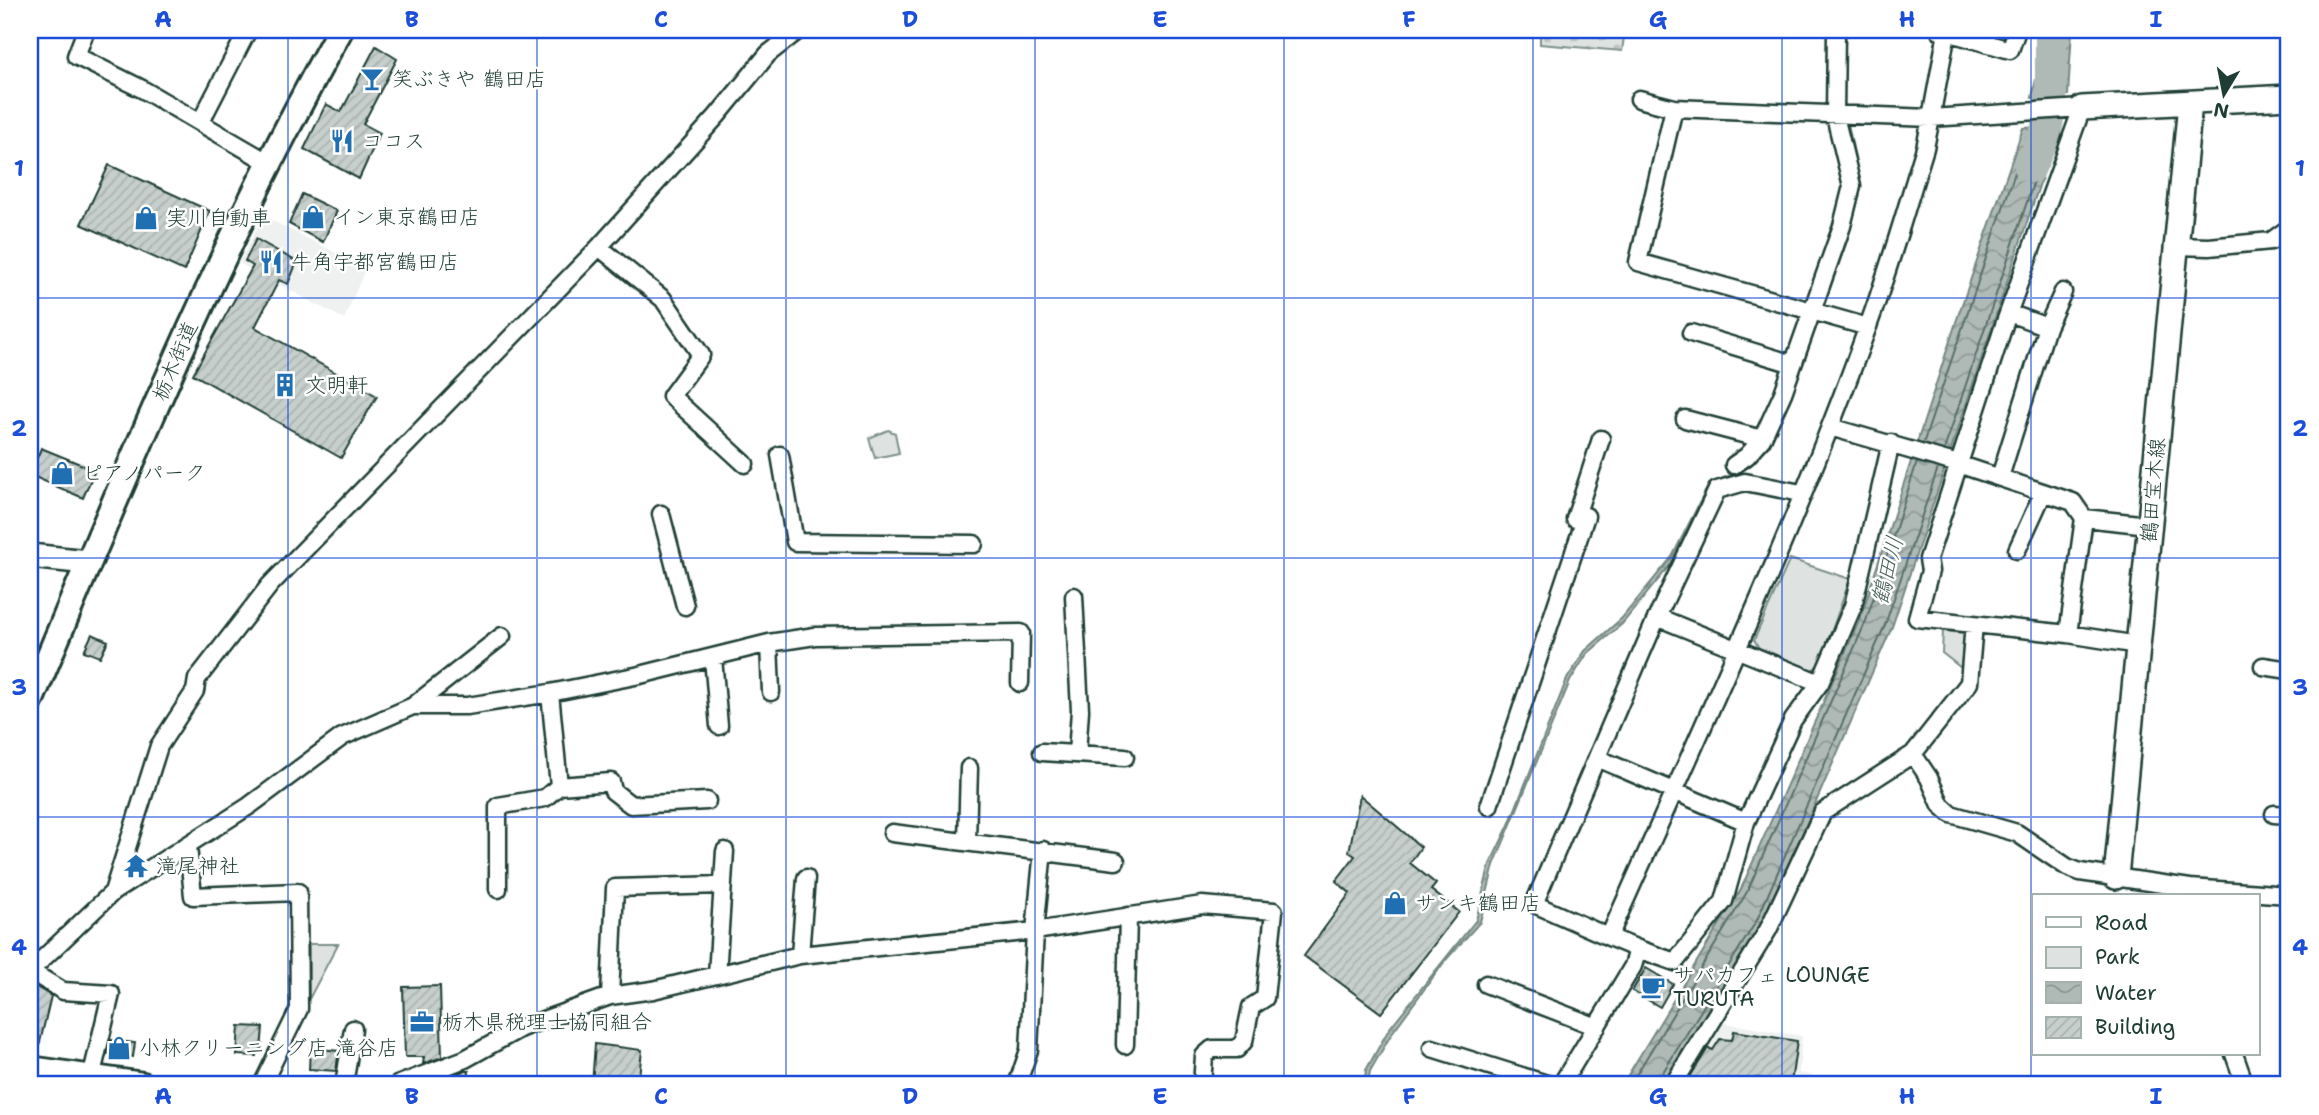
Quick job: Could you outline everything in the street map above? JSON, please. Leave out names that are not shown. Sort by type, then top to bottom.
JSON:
[{"type":"main road","name":"栃木街道","points":[[30,702],[87,562],[187,332],[269,163],[340,30]]},
{"type":"main road","points":[[30,1069],[143,1085]]},
{"type":"street","points":[[86,30],[76,56],[142,89],[269,163]]},
{"type":"street","points":[[200,123],[248,30]]},
{"type":"street","points":[[113,892],[159,746],[195,691],[197,679],[270,584],[599,247],[701,135],[768,54],[799,30]]},
{"type":"street","points":[[1734,465],[1747,456],[1762,439],[1812,312],[1852,186],[1835,116],[1836,30]]},
{"type":"street","points":[[1609,937],[1738,649],[1830,427],[1868,327],[1925,148],[1943,31],[2010,50],[2017,30]]},
{"type":"street","points":[[1639,99],[1674,107],[1835,116],[1931,118],[2289,97]]},
{"type":"street","name":"鶴田宝木線","points":[[2116,877],[2190,103]]},
{"type":"street","points":[[1674,107],[1638,261],[1868,327]]},
{"type":"street","points":[[2082,108],[1958,464],[1928,559],[1930,571],[1917,618],[2068,634],[2138,645]]},
{"type":"street","points":[[2176,246],[2209,247],[2271,241],[2289,228]]},
{"type":"street","points":[[599,247],[663,299],[701,355],[671,396],[745,464]]},
{"type":"street","points":[[2000,477],[2047,327],[2063,292]]},
{"type":"street","points":[[2009,313],[2047,327]]},
{"type":"street","points":[[1691,333],[1793,364]]},
{"type":"street","points":[[1685,419],[1762,439]]},
{"type":"street","points":[[1830,427],[1891,443],[2073,502],[2084,518],[2068,634]]},
{"type":"street","points":[[1489,806],[1580,517],[1601,439]]},
{"type":"street","points":[[1801,493],[1745,482],[1717,490],[1657,617],[1534,904],[1675,962],[1724,901],[1746,822],[1793,720],[1820,683],[1853,606],[1891,443]]},
{"type":"street","points":[[780,455],[795,542],[974,544]]},
{"type":"street","points":[[2017,550],[2043,493]]},
{"type":"street","points":[[661,514],[685,606]]},
{"type":"street","points":[[2084,518],[2149,525]]},
{"type":"street","points":[[30,556],[87,562]]},
{"type":"street","points":[[1073,596],[1080,710],[1077,754]]},
{"type":"street","points":[[1657,617],[1820,683]]},
{"type":"street","points":[[1673,1085],[1769,930],[1823,812],[1913,754],[1969,683],[1974,624]]},
{"type":"street","points":[[413,706],[467,706],[550,693],[713,658],[769,643],[815,636],[1021,633],[1020,683]]},
{"type":"street","points":[[92,1078],[111,994],[63,991],[30,971],[113,892],[249,806],[342,737],[413,706],[502,636]]},
{"type":"street","points":[[769,643],[771,692]]},
{"type":"street","points":[[713,658],[719,726]]},
{"type":"street","points":[[2263,666],[2289,670]]},
{"type":"street","points":[[550,693],[559,786]]},
{"type":"street","points":[[1042,752],[1125,757]]},
{"type":"street","points":[[1913,754],[1929,778],[1941,805],[1951,814],[2017,833],[2067,867],[2190,892],[2256,894]]},
{"type":"street","points":[[1597,758],[1746,822]]},
{"type":"street","points":[[967,841],[969,768]]},
{"type":"street","points":[[498,889],[498,806],[545,797],[559,786],[611,782],[613,791],[631,805],[707,801]]},
{"type":"street","points":[[892,833],[1116,861]]},
{"type":"street","points":[[188,846],[193,896],[298,892],[299,1009],[262,1085]]},
{"type":"street","points":[[1017,1085],[1029,1050],[1035,931],[1043,850]]},
{"type":"street","points":[[717,975],[725,851]]},
{"type":"street","points":[[800,955],[806,878]]},
{"type":"street","points":[[610,996],[615,888],[723,885]]},
{"type":"street","points":[[2260,894],[2289,895]]},
{"type":"street","points":[[397,1085],[465,1059],[521,1028],[610,996],[800,955],[1035,931],[1202,905],[1274,911],[1265,998],[1251,1007],[1244,1041],[1237,1049],[1212,1049],[1204,1056],[1202,1085]]},
{"type":"street","points":[[1125,1045],[1128,916]]},
{"type":"street","points":[[1561,1085],[1633,966],[1638,949]]},
{"type":"street","points":[[1486,984],[1597,1027]]},
{"type":"street","points":[[344,1085],[353,1029]]},
{"type":"street","points":[[1432,1048],[1550,1085]]},
{"type":"street","points":[[2235,1056],[2245,1085]]},
{"type":"shaded area","points":[[263,216],[366,268],[344,319],[239,263]]},
{"type":"shaded area","points":[[1719,1022],[1802,1036],[1799,1073],[1846,1082],[1844,1085],[1679,1085]]},
{"type":"green space","points":[[1540,30],[1625,30],[1622,51],[1540,44]]},
{"type":"green space","points":[[888,430],[895,433],[899,453],[875,458],[869,438]]},
{"type":"green space","points":[[1790,559],[1850,579],[1820,664],[1812,670],[1759,648],[1754,640]]},
{"type":"green space","points":[[1943,631],[1963,633],[1968,639],[1965,671],[1942,653]]},
{"type":"green space","points":[[309,944],[338,944],[309,999]]},
{"type":"water","points":[[1842,30],[1846,30],[1842,93],[1861,189],[1847,241],[1790,400],[1769,446],[1749,467],[1712,487],[1676,558],[1622,624],[1587,654],[1570,681],[1494,865],[1480,922],[1445,961],[1392,1033],[1370,1071],[1368,1085],[1364,1085],[1366,1070],[1389,1029],[1476,920],[1490,864],[1508,827],[1567,679],[1585,651],[1622,618],[1672,557],[1709,484],[1735,473],[1748,463],[1855,200],[1839,93]]},
{"type":"water","points":[[2046,30],[2072,30],[2068,95],[2032,98]]},
{"type":"water","points":[[2059,126],[1892,627],[1763,924],[1661,1085],[1622,1085],[1741,889],[1860,619],[1958,316],[2023,128]]},
{"type":"building","name":"ココス","points":[[376,46],[397,59],[363,124],[380,133],[359,179],[304,149],[326,104],[341,112]]},
{"type":"building","name":"実川自動車","points":[[109,165],[210,211],[184,271],[81,224]]},
{"type":"building","name":"イン東京鶴田店","points":[[302,194],[337,211],[323,242],[289,224]]},
{"type":"building","name":"文明軒","points":[[256,239],[297,262],[288,284],[279,280],[255,327],[377,396],[341,458],[193,374],[253,266],[245,261]]},
{"type":"building","name":"ピアノパーク","points":[[41,448],[95,470],[83,498],[30,475]]},
{"type":"building","points":[[92,634],[108,641],[100,657],[84,651]]},
{"type":"building","name":"サンキ鶴田店","points":[[1360,795],[1421,847],[1410,863],[1436,884],[1431,890],[1459,912],[1381,1013],[1304,956],[1350,893],[1336,881],[1355,856],[1349,852]]},
{"type":"building","name":"サパカフェ LOUNGE TURUTA","points":[[1646,968],[1673,984],[1660,1007],[1632,991]]},
{"type":"building","points":[[30,983],[51,996],[37,1055],[30,1054]]},
{"type":"building","name":"栃木県税理士協同組合","points":[[440,986],[442,1057],[423,1064],[424,1057],[405,1057],[403,987]]},
{"type":"building","points":[[239,1026],[263,1027],[261,1051],[256,1051],[256,1056],[237,1055]]},
{"type":"building","points":[[1734,1031],[1797,1041],[1791,1083],[1756,1078],[1755,1085],[1685,1085],[1708,1048],[1713,1050],[1720,1039],[1732,1040]]},
{"type":"building","name":"小林クリーニング店 滝谷店","points":[[111,1040],[135,1043],[133,1057],[108,1054]]},
{"type":"building","points":[[595,1044],[642,1050],[638,1085],[592,1085]]},
{"type":"building","points":[[310,1048],[339,1051],[336,1071],[309,1069]]},
{"type":"building","points":[[469,1071],[468,1085],[426,1085]]},
{"type":"waterway","name":"鶴田川","points":[[2030,167],[2046,132],[2051,97],[2051,30]]},
{"type":"place","name":"笑ぶきや 鶴田店","points":[[372,79]]},
{"type":"place","name":"ココス","points":[[342,141]]},
{"type":"place","name":"イン東京鶴田店","points":[[313,217]]},
{"type":"place","name":"実川自動車","points":[[146,218]]},
{"type":"place","name":"牛角宇都宮鶴田店","points":[[271,262]]},
{"type":"place","name":"文明軒","points":[[285,385]]},
{"type":"place","name":"ピアノパーク","points":[[62,473]]},
{"type":"place","name":"滝尾神社","points":[[136,866]]},
{"type":"place","name":"サンキ鶴田店","points":[[1395,903]]},
{"type":"place","name":"サパカフェ LOUNGE TURUTA","points":[[1653,987]]},
{"type":"place","name":"栃木県税理士協同組合","points":[[422,1022]]},
{"type":"place","name":"小林クリーニング店 滝谷店","points":[[119,1048]]}]
